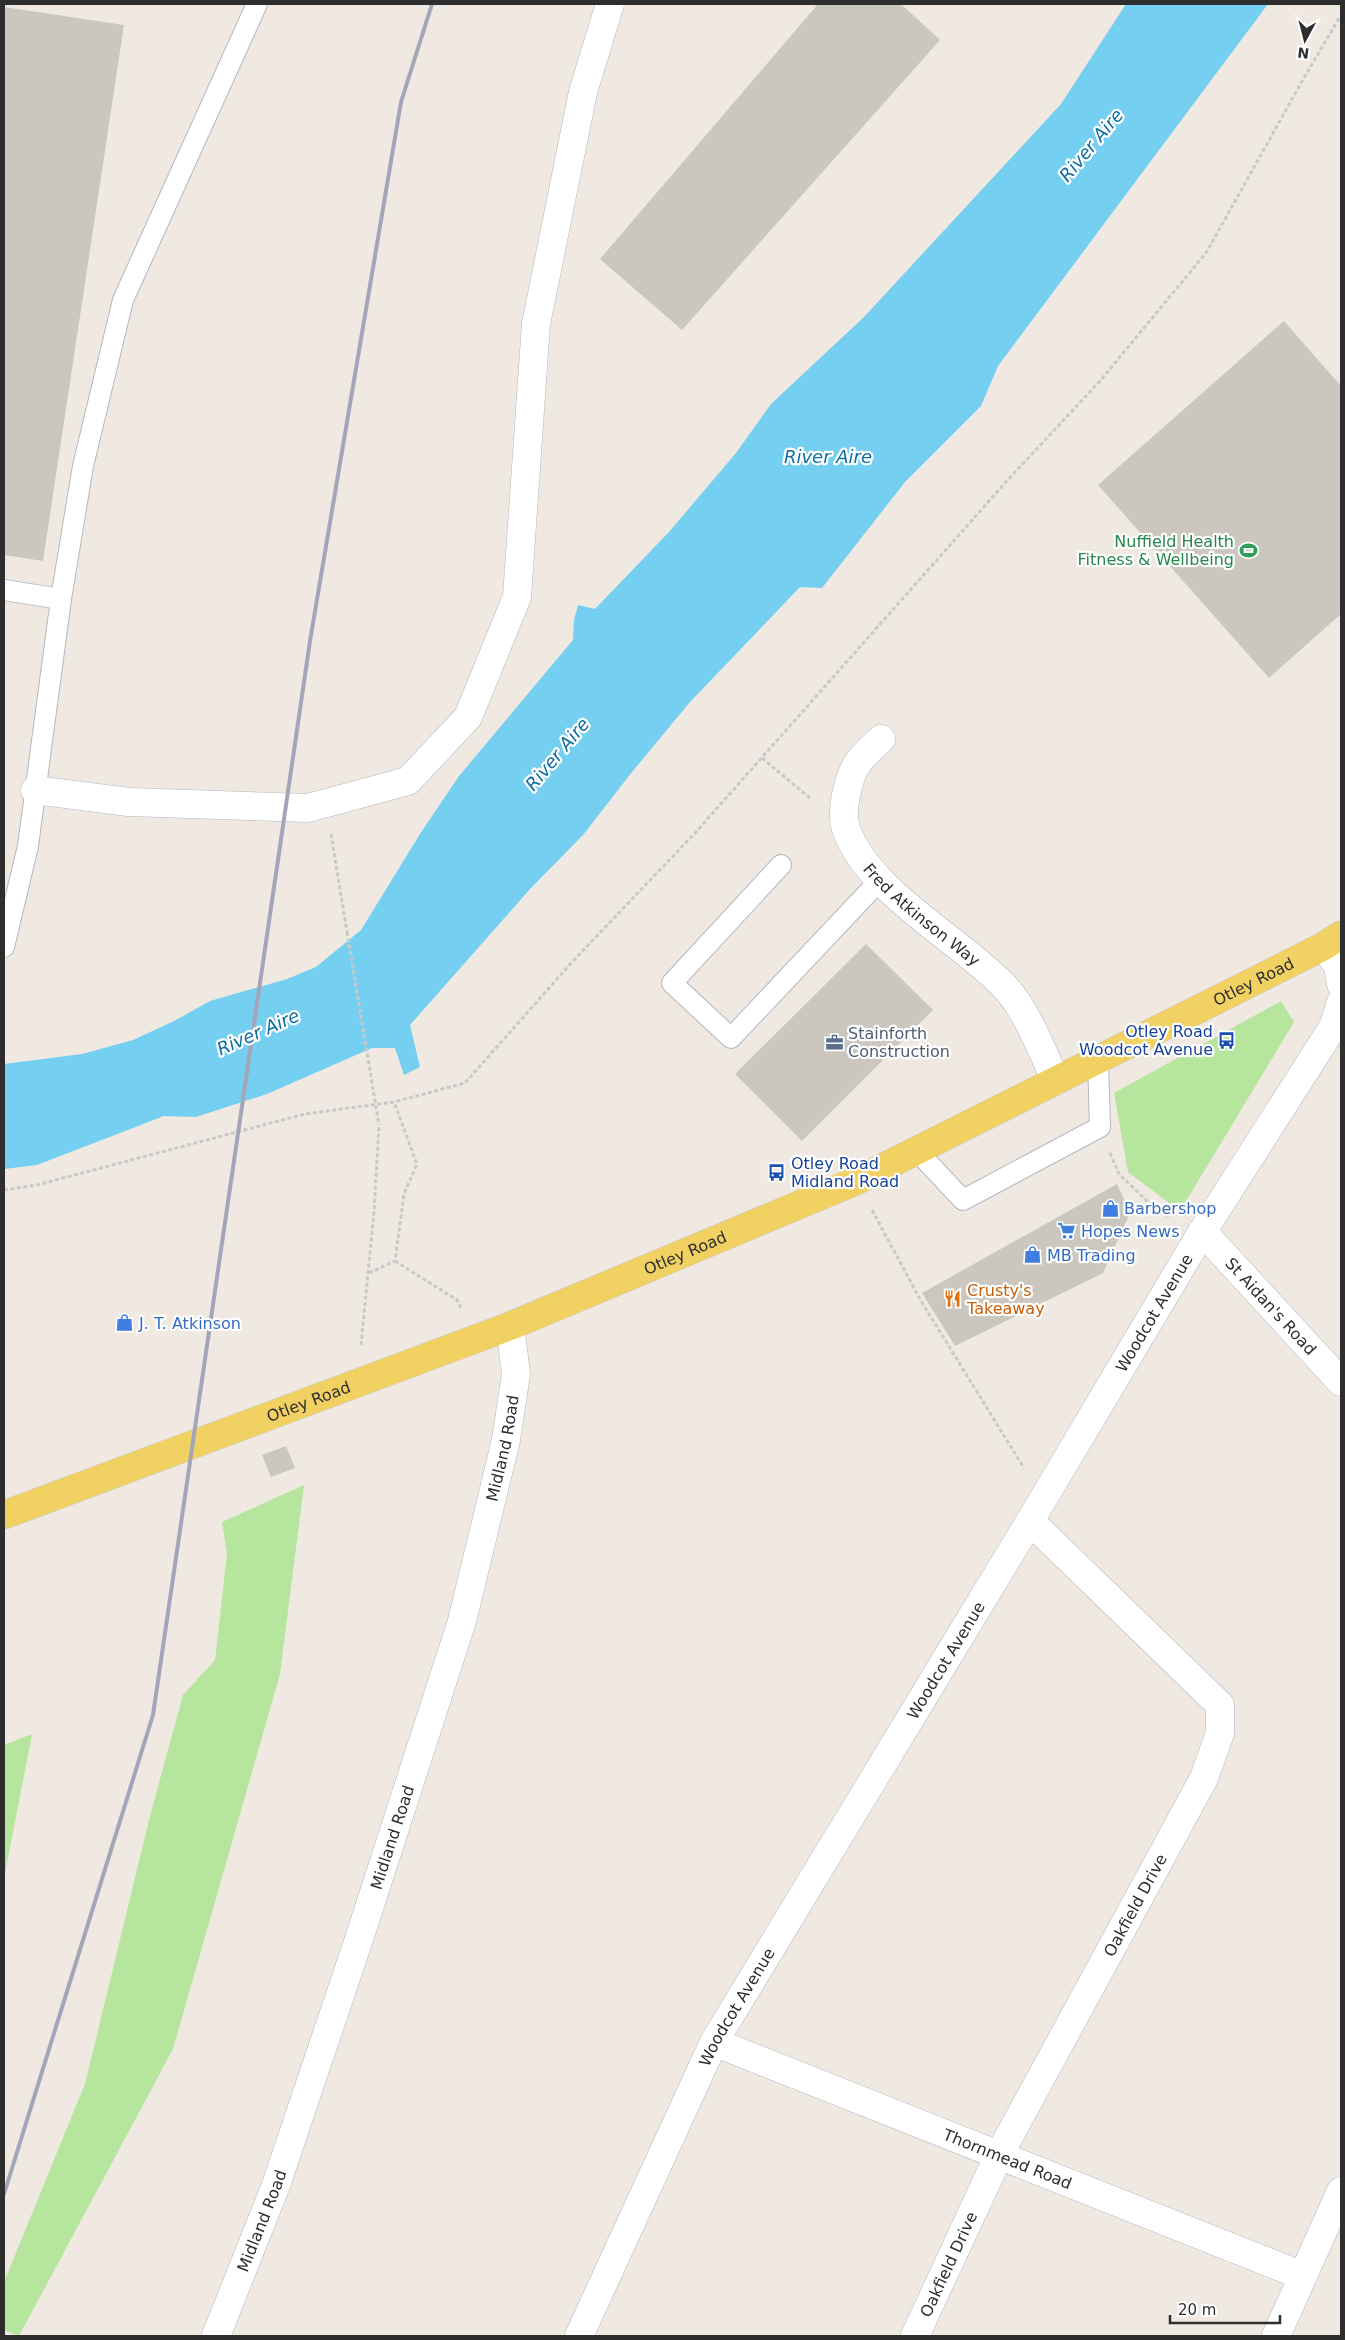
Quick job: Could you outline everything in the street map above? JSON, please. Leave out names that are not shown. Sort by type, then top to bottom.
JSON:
[{"type":"main road","name":"Otley Road","points":[[4,1515],[510,1326],[856,1181],[1333,941]]},
{"type":"street","points":[[35,790],[129,802],[308,808],[408,781],[468,717],[517,597],[536,324],[583,92],[610,4]]},
{"type":"street","name":"Fred Atkinson Way","points":[[881,739],[857,764],[845,795],[845,827],[857,852],[880,880],[1004,986],[1030,1026],[1056,1080]]},
{"type":"street","points":[[1333,941],[1341,984]]},
{"type":"street","name":"Woodcot Avenue","points":[[579,2336],[714,2042],[1030,1521],[1200,1234],[1333,1028],[1341,1002]]},
{"type":"street","name":"St Aidan's Road","points":[[1200,1234],[1341,1382]]},
{"type":"street","name":"Midland Road","points":[[216,2336],[276,2186],[359,1939],[462,1621],[506,1440],[516,1374],[510,1326]]},
{"type":"street","name":"Oakfield Drive","points":[[915,2336],[999,2155],[1204,1778],[1220,1732],[1220,1705],[1030,1521]]},
{"type":"street","name":"Thornmead Road","points":[[714,2042],[1303,2276]]},
{"type":"street","points":[[1276,2336],[1341,2191]]},
{"type":"lane","points":[[4,947],[28,846],[61,599],[83,466],[123,300],[257,4]]},
{"type":"lane","points":[[4,590],[61,599]]},
{"type":"lane","points":[[781,864],[672,983],[731,1038],[880,880]]},
{"type":"lane","points":[[917,1151],[963,1200],[1100,1127],[1098,1060]]},
{"type":"path","points":[[4,1190],[37,1185],[305,1114],[394,1102],[465,1083],[572,962],[696,832],[1005,483],[1100,380],[1206,253],[1341,15]]},
{"type":"path","points":[[762,758],[845,827]]},
{"type":"path","points":[[326,803],[379,1125],[368,1274],[357,1383]]},
{"type":"path","points":[[394,1102],[417,1164],[404,1194],[395,1261]]},
{"type":"path","points":[[1100,1127],[1119,1174],[1148,1202],[1200,1234]]},
{"type":"path","points":[[856,1181],[921,1301],[1023,1467],[1046,1494]]},
{"type":"path","points":[[368,1274],[395,1261]]},
{"type":"path","points":[[395,1261],[457,1300],[479,1338]]},
{"type":"green space","points":[[1281,1001],[1294,1022],[1180,1211],[1128,1172],[1114,1093]]},
{"type":"green space","points":[[304,1485],[280,1674],[173,2049],[19,2336],[4,2330],[4,2282],[85,2084],[150,1816],[183,1695],[215,1660],[227,1554],[222,1522]]},
{"type":"green space","points":[[32,1734],[4,1879],[4,1745]]},
{"type":"water","name":"River Aire","points":[[1126,4],[1268,4],[998,366],[981,406],[905,482],[822,588],[800,587],[690,702],[583,835],[530,889],[410,1025],[420,1067],[404,1075],[395,1048],[372,1048],[267,1094],[196,1117],[164,1116],[37,1165],[4,1169],[4,1064],[82,1054],[133,1040],[174,1021],[210,1001],[287,979],[316,967],[361,930],[420,834],[459,776],[573,640],[574,620],[578,605],[595,609],[669,532],[736,453],[771,404],[864,317],[1061,104]]},
{"type":"building","points":[[818,4],[901,4],[940,40],[682,330],[600,259]]},
{"type":"building","points":[[4,7],[124,25],[43,561],[4,555]]},
{"type":"building","name":"Nuffield Health Fitness & Wellbeing","points":[[1284,321],[1341,386],[1341,614],[1269,678],[1098,485]]},
{"type":"building","name":"Stainforth Construction","points":[[866,944],[933,1010],[802,1141],[735,1074]]},
{"type":"building","points":[[1117,1184],[1130,1213],[1103,1273],[955,1346],[922,1293]]},
{"type":"building","points":[[286,1446],[295,1468],[271,1477],[262,1455]]},
{"type":"railway","points":[[4,2194],[153,1715],[310,641],[401,102],[432,4]]},
{"type":"place","name":"Nuffield Health Fitness & Wellbeing","points":[[1248,550]]},
{"type":"place","name":"Otley Road Woodcot Avenue","points":[[1227,1040]]},
{"type":"place","name":"Stainforth Construction","points":[[834,1042]]},
{"type":"place","name":"Otley Road Midland Road","points":[[777,1172]]},
{"type":"place","name":"Barbershop","points":[[1110,1208]]},
{"type":"place","name":"Hopes News","points":[[1067,1231]]},
{"type":"place","name":"MB Trading","points":[[1033,1255]]},
{"type":"place","name":"Crusty's Takeaway","points":[[953,1299]]},
{"type":"place","name":"J. T. Atkinson","points":[[125,1323]]}]
